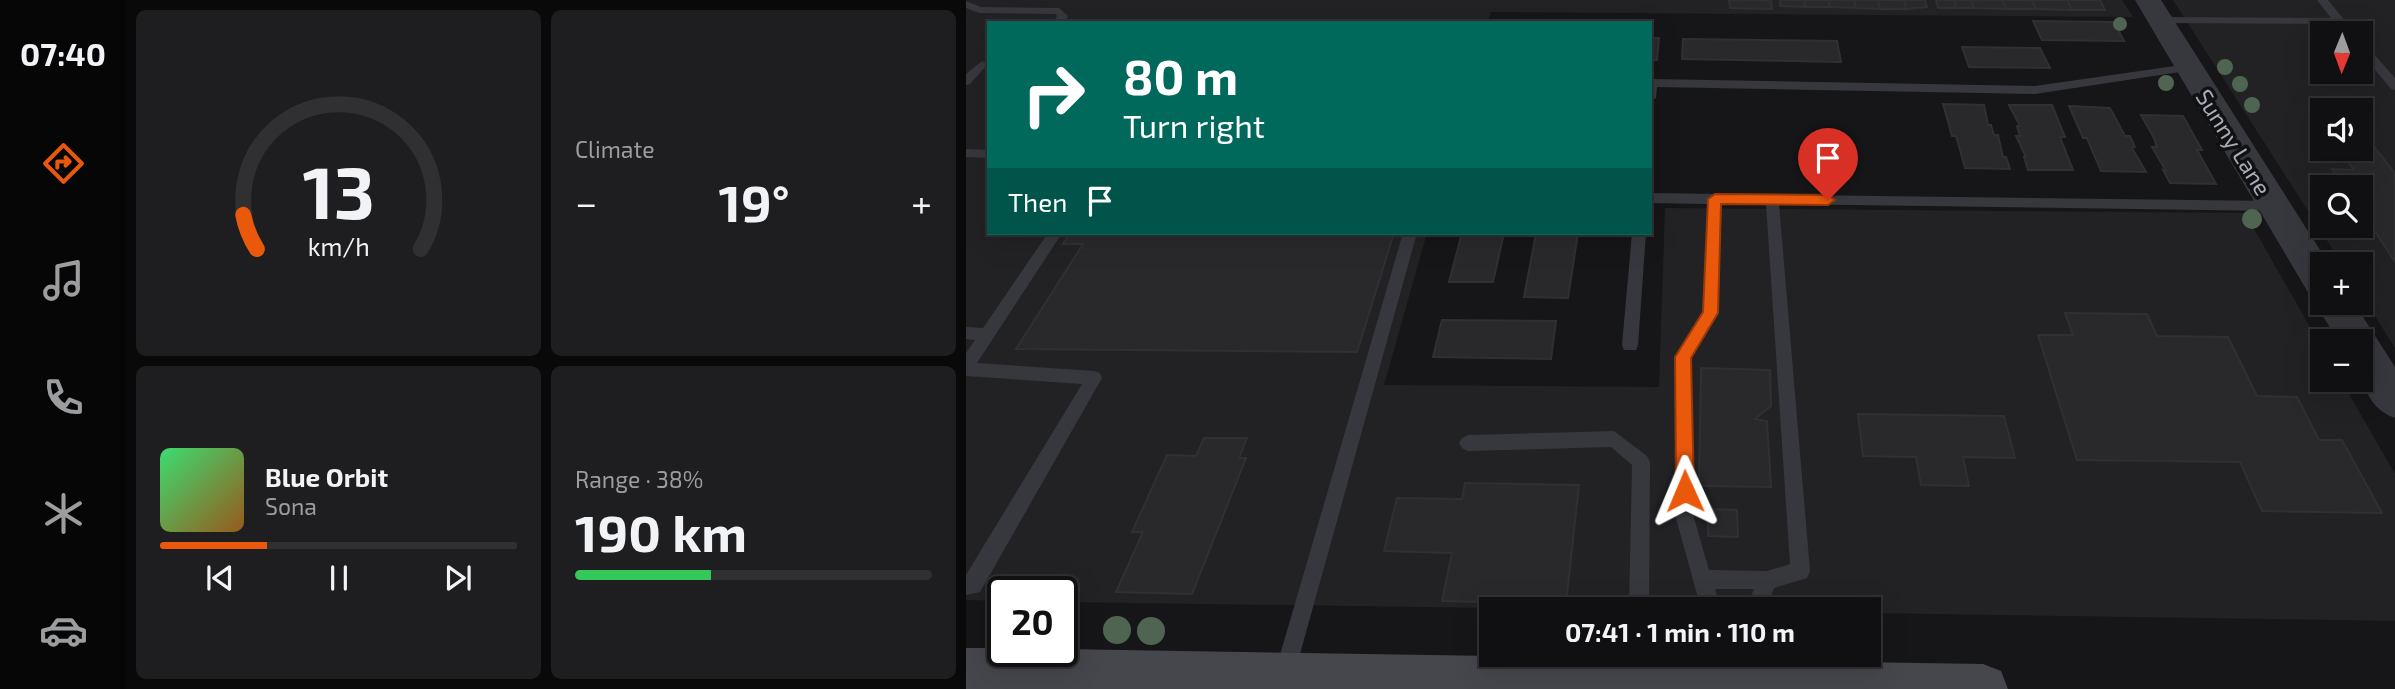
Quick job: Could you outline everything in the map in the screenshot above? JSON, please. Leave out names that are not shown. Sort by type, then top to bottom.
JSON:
[{"type":"main road","points":[[966,673],[1179,683],[1283,677],[1638,674],[1710,667]]},
{"type":"main road","points":[[1752,667],[1983,689]]},
{"type":"street","name":"Sunny Lane","points":[[2154,10],[2310,264]]},
{"type":"street","points":[[2373,365],[2395,401]]},
{"type":"lane","points":[[2322,0],[2340,21]]},
{"type":"lane","points":[[969,9],[1059,11],[1063,16],[1059,21]]},
{"type":"lane","points":[[2154,10],[2340,21]]},
{"type":"lane","points":[[2373,60],[2395,86]]},
{"type":"lane","points":[[966,63],[985,64]]},
{"type":"lane","points":[[966,81],[985,64]]},
{"type":"lane","points":[[1652,83],[2035,90],[2189,68]]},
{"type":"lane","points":[[966,153],[987,154]]},
{"type":"lane","points":[[1652,198],[2274,206]]},
{"type":"lane","points":[[1708,597],[1685,518],[1683,357],[1710,313],[1715,199]]},
{"type":"lane","points":[[1704,579],[1767,580],[1800,571],[1772,199]]},
{"type":"lane","points":[[966,585],[973,585],[1094,378],[966,367],[1054,235]]},
{"type":"lane","points":[[1283,677],[1409,235]]},
{"type":"lane","points":[[1630,345],[1639,235]]},
{"type":"lane","points":[[966,333],[987,334]]},
{"type":"lane","points":[[1468,443],[1614,439],[1640,462],[1639,597]]},
{"type":"lane","points":[[1761,597],[1767,580]]},
{"type":"shaded area","points":[[966,0],[2122,0],[2133,17],[1491,12],[1488,21],[987,21],[987,235],[1426,235],[1384,385],[1659,387],[1665,208],[2245,213],[2311,329],[2310,392],[2348,392],[2395,474],[2395,621],[1881,613],[1881,597],[1479,597],[1479,608],[1078,602],[1078,576],[987,576],[987,601],[966,600]]},
{"type":"shaded area","points":[[2173,0],[2395,0],[2395,348],[2373,313],[2373,252],[2334,252],[2325,238],[2373,238],[2373,175],[2310,175],[2310,214]]},
{"type":"building","points":[[1729,0],[1771,0],[1772,9],[1730,8]]},
{"type":"building","points":[[1780,0],[1804,0],[1805,7],[1780,6]]},
{"type":"building","points":[[1804,0],[1828,0],[1830,7],[1805,7]]},
{"type":"building","points":[[1828,0],[1854,0],[1856,8],[1830,7]]},
{"type":"building","points":[[1854,0],[1878,0],[1880,9],[1856,8]]},
{"type":"building","points":[[1878,0],[1904,0],[1906,9],[1880,9]]},
{"type":"building","points":[[1904,0],[1925,0],[1927,7],[1906,9]]},
{"type":"building","points":[[1936,0],[1954,0],[1956,8],[1938,8]]},
{"type":"building","points":[[1954,0],[1971,0],[1974,8],[1956,8]]},
{"type":"building","points":[[1971,0],[2002,0],[2006,9],[1974,8]]},
{"type":"building","points":[[2002,0],[2032,0],[2036,9],[2006,9]]},
{"type":"building","points":[[2032,0],[2067,0],[2072,10],[2036,9]]},
{"type":"building","points":[[2067,0],[2100,0],[2105,10],[2072,10]]},
{"type":"building","points":[[2033,21],[2114,22],[2124,41],[2042,40]]},
{"type":"building","points":[[1652,38],[1659,38],[1657,60],[1652,60]]},
{"type":"building","points":[[1683,39],[1837,41],[1841,62],[1682,59]]},
{"type":"building","points":[[1962,47],[2040,48],[2050,68],[1969,67]]},
{"type":"building","points":[[1943,104],[1984,105],[1988,125],[1991,125],[1994,135],[1998,135],[2003,157],[2006,157],[2010,169],[1965,168]]},
{"type":"building","points":[[2009,105],[2052,105],[2065,137],[2060,137],[2073,170],[2028,170],[2026,157],[2016,136],[2020,136],[2017,126],[2020,126]]},
{"type":"building","points":[[2069,106],[2110,108],[2125,136],[2130,136],[2135,147],[2132,148],[2146,172],[2101,171]]},
{"type":"building","points":[[2141,115],[2183,116],[2202,150],[2197,150],[2216,184],[2170,183],[2152,147],[2157,147],[2154,138]]},
{"type":"building","points":[[2373,145],[2395,174],[2395,262],[2373,228],[2373,175],[2336,175],[2332,169],[2354,170],[2348,161],[2373,161]]},
{"type":"building","points":[[1069,235],[1393,235],[1357,352],[1016,349],[1083,244],[1063,244]]},
{"type":"building","points":[[1461,235],[1504,235],[1493,282],[1449,282]]},
{"type":"building","points":[[1536,235],[1578,235],[1568,298],[1524,297]]},
{"type":"building","points":[[2065,313],[2147,314],[2157,336],[2228,337],[2257,396],[2297,397],[2319,440],[2342,440],[2382,513],[2262,511],[2240,462],[2077,460],[2038,335],[2073,335]]},
{"type":"building","points":[[1442,320],[1556,321],[1551,359],[1433,357]]},
{"type":"building","points":[[1701,368],[1770,370],[1771,406],[1755,419],[1767,421],[1771,487],[1699,486]]},
{"type":"building","points":[[1858,414],[2004,416],[2015,458],[1963,457],[1969,486],[1921,485],[1916,457],[1863,456]]},
{"type":"building","points":[[1204,438],[1247,438],[1239,458],[1246,458],[1192,594],[1116,592],[1143,532],[1132,532],[1167,455],[1196,456]]},
{"type":"building","points":[[1465,483],[1579,485],[1567,597],[1479,597],[1479,602],[1442,601],[1452,553],[1384,551],[1397,498],[1462,499]]},
{"type":"building","points":[[1708,509],[1737,510],[1738,537],[1708,536]]},
{"type":"route","points":[[1685,491],[1683,357],[1710,313],[1715,199],[1828,200]]}]
